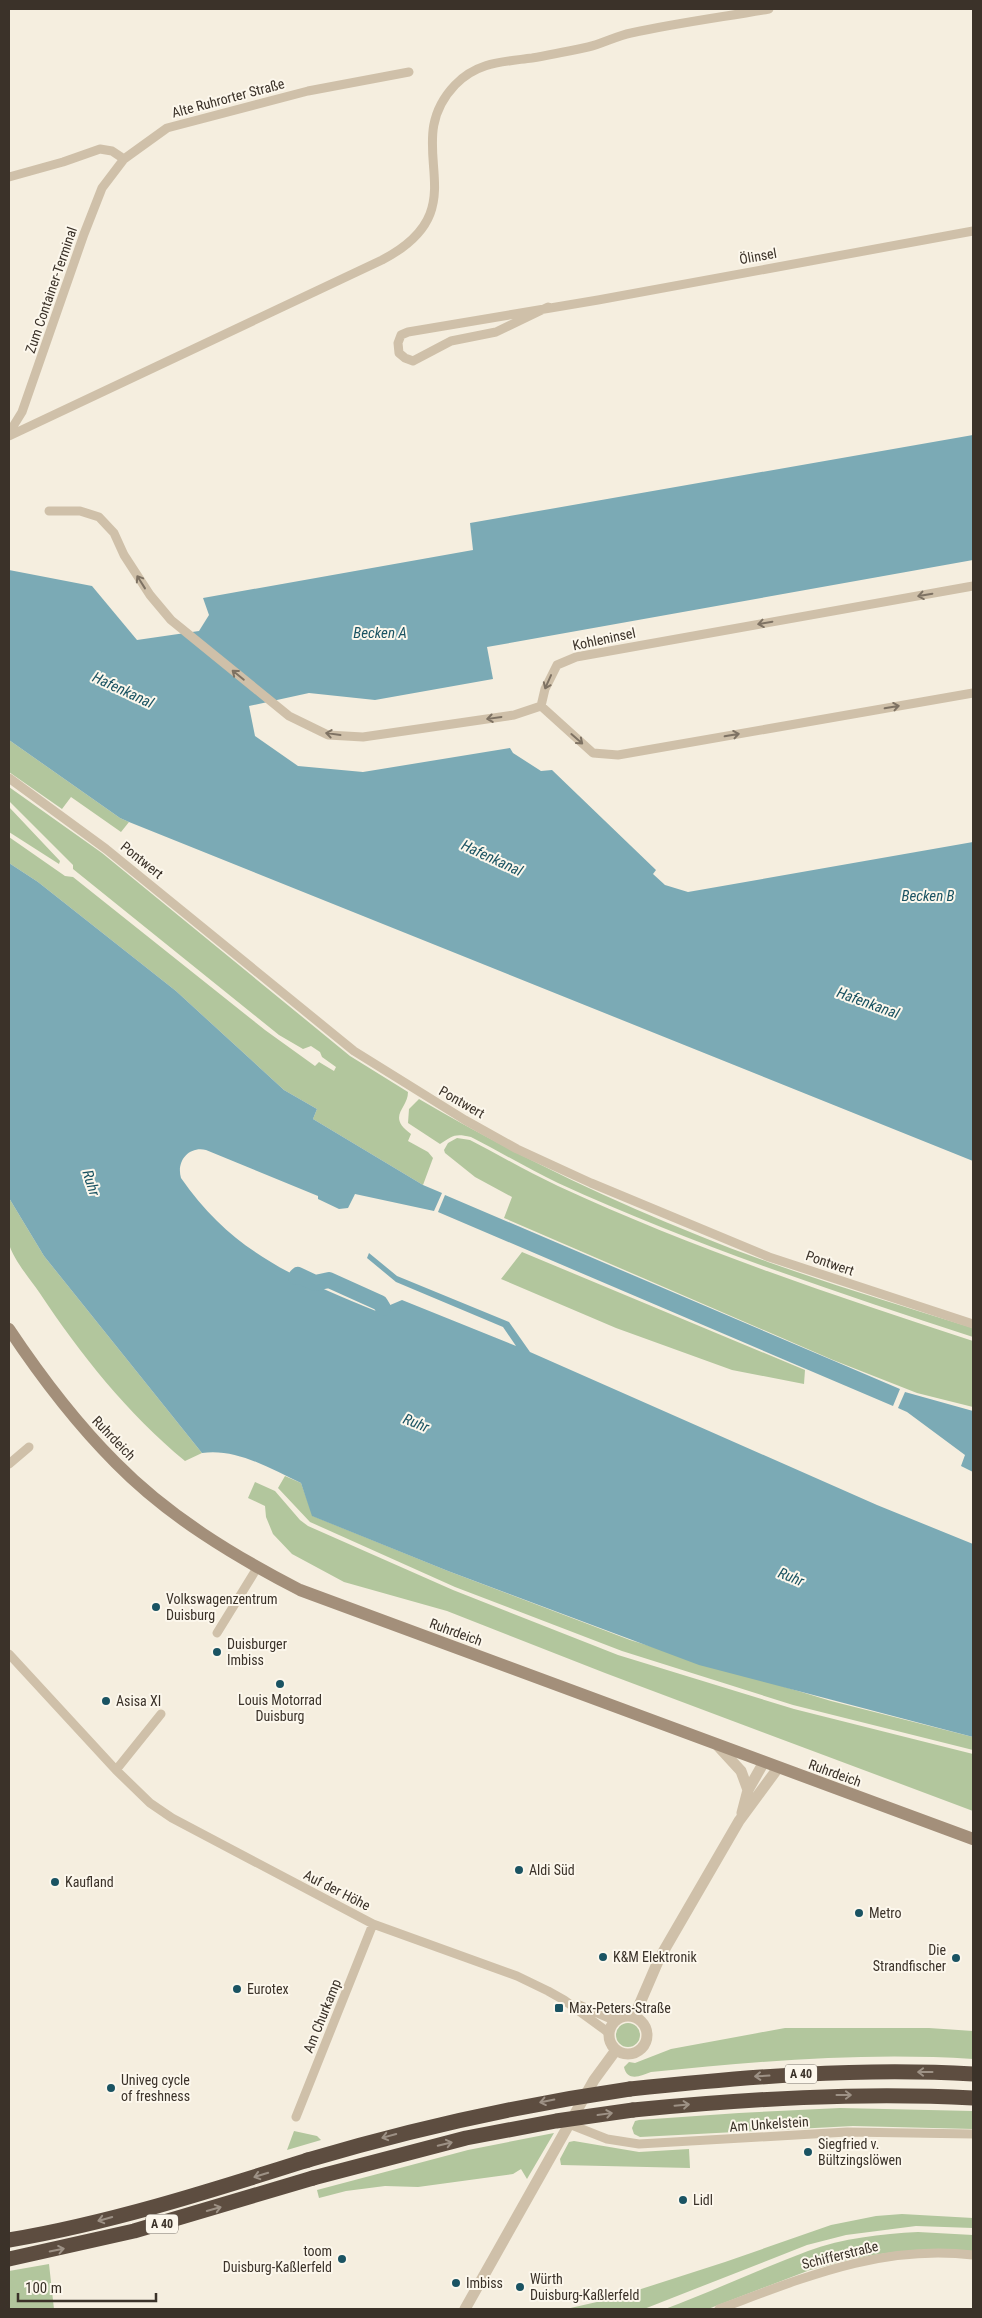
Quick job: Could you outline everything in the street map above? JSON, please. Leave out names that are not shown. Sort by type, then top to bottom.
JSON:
[{"type":"highway","name":"A 40","points":[[9,2240],[68,2230],[220,2188],[389,2136],[461,2118],[554,2100],[630,2089],[735,2078],[837,2073],[973,2074]]},
{"type":"highway","name":"A 40","points":[[9,2259],[134,2232],[314,2178],[466,2138],[556,2121],[633,2110],[736,2100],[839,2095],[973,2098]]},
{"type":"main road","name":"Ruhrdeich","points":[[9,1329],[35,1368],[74,1419],[116,1464],[153,1496],[225,1549],[257,1568],[300,1590],[973,1839]]},
{"type":"street","points":[[9,435],[382,260],[406,246],[426,224],[434,202],[436,187],[431,142],[438,112],[455,85],[476,69],[497,62],[590,47],[628,33],[769,9]]},
{"type":"street","name":"Alte Ruhrorter Straße","points":[[124,159],[167,128],[308,91],[409,72]]},
{"type":"street","points":[[9,177],[63,162],[100,149],[112,151],[124,159]]},
{"type":"street","name":"Zum Container-Terminal","points":[[9,435],[16,425],[27,400],[84,234],[102,188],[124,159]]},
{"type":"street","name":"Ölinsel","points":[[548,307],[496,332],[451,341],[413,361],[405,358],[399,352],[398,343],[401,335],[408,332],[548,307],[598,300],[973,231]]},
{"type":"street","points":[[49,511],[80,511],[90,513],[104,522],[114,533],[124,555],[150,595],[171,620],[276,706],[304,725],[328,735],[363,737],[514,715],[541,706],[593,753],[618,755],[973,692]]},
{"type":"street","name":"Kohleninsel","points":[[541,706],[544,689],[557,665],[576,657],[973,586]]},
{"type":"street","name":"Pontwert","points":[[9,778],[106,849],[354,1051],[466,1120],[518,1149],[591,1183],[769,1257],[973,1324]]},
{"type":"street","points":[[9,1464],[30,1447]]},
{"type":"street","points":[[217,1633],[257,1568]]},
{"type":"street","name":"Auf der Höhe","points":[[9,1654],[116,1770],[150,1803],[186,1827],[373,1924],[517,1976],[564,2000],[616,2021]]},
{"type":"street","points":[[116,1770],[161,1714]]},
{"type":"street","points":[[718,1746],[741,1771],[748,1790]]},
{"type":"street","points":[[741,1817],[748,1790],[764,1762]]},
{"type":"street","points":[[634,2017],[659,1959],[741,1817],[778,1768]]},
{"type":"street","name":"Am Churkamp","points":[[296,2117],[373,1924]]},
{"type":"street","name":"Auf der Höhe","points":[[564,2000],[610,2033]]},
{"type":"street","points":[[634,2017],[646,2028],[647,2038],[644,2046],[634,2054],[627,2054],[616,2050],[610,2042],[610,2033],[616,2021],[621,2018],[634,2017]]},
{"type":"street","points":[[464,2309],[594,2080],[616,2050]]},
{"type":"street","name":"Am Unkelstein","points":[[569,2124],[607,2139],[639,2144],[847,2132],[973,2134]]},
{"type":"street","name":"Schifferstraße","points":[[719,2309],[819,2271],[854,2262],[928,2254],[973,2255]]},
{"type":"green space","points":[[9,740],[120,818],[129,822],[121,832],[71,797],[62,809],[9,772]]},
{"type":"green space","points":[[9,787],[102,853],[350,1056],[408,1092],[400,1113],[400,1122],[411,1134],[408,1141],[428,1152],[433,1158],[423,1185],[313,1119],[317,1109],[284,1090],[176,991],[38,882],[9,863],[9,837],[65,876],[73,877],[265,1030],[315,1066],[319,1062],[334,1071],[336,1067],[322,1057],[320,1052],[311,1046],[303,1049],[279,1035],[73,869],[73,865],[9,801]]},
{"type":"green space","points":[[9,807],[60,861],[59,864],[9,832]]},
{"type":"green space","points":[[419,1099],[546,1168],[678,1227],[768,1262],[973,1328],[973,1337],[764,1266],[660,1227],[558,1183],[471,1137],[454,1136],[440,1144],[408,1123],[409,1109]]},
{"type":"green space","points":[[457,1138],[470,1140],[558,1186],[660,1230],[763,1270],[973,1341],[973,1407],[917,1393],[833,1360],[504,1218],[512,1197],[475,1177],[445,1153],[444,1150],[448,1143]]},
{"type":"green space","points":[[9,1198],[44,1256],[202,1453],[185,1461],[124,1403],[88,1361],[22,1269],[11,1250],[8,1234]]},
{"type":"green space","points":[[522,1252],[805,1370],[804,1384],[732,1370],[616,1328],[501,1279]]},
{"type":"green space","points":[[285,1476],[301,1483],[313,1516],[448,1571],[630,1640],[831,1701],[973,1737],[973,1750],[793,1705],[622,1651],[455,1587],[310,1522],[278,1488]]},
{"type":"green space","points":[[255,1482],[275,1491],[300,1520],[308,1526],[453,1590],[618,1655],[794,1709],[973,1754],[973,1811],[605,1673],[447,1611],[344,1582],[292,1554],[273,1534],[266,1517],[265,1506],[248,1498]]},
{"type":"green space","points":[[628,2023],[637,2026],[640,2035],[637,2044],[628,2047],[619,2044],[616,2035],[619,2026]]},
{"type":"green space","points":[[785,2028],[929,2028],[973,2031],[973,2059],[852,2057],[812,2059],[731,2064],[651,2072],[635,2077],[628,2075],[624,2067],[629,2062],[635,2063],[671,2049]]},
{"type":"green space","points":[[840,2108],[973,2111],[973,2129],[853,2126],[640,2137],[634,2134],[632,2128],[635,2121],[639,2120]]},
{"type":"green space","points":[[294,2131],[317,2136],[321,2140],[287,2150]]},
{"type":"green space","points":[[554,2133],[527,2179],[521,2169],[513,2174],[418,2187],[385,2186],[346,2191],[319,2198],[317,2190],[468,2150]]},
{"type":"green space","points":[[574,2141],[639,2152],[689,2149],[690,2168],[561,2165],[560,2159],[569,2142]]},
{"type":"green space","points":[[902,2214],[973,2218],[973,2228],[916,2226],[846,2235],[807,2245],[644,2309],[566,2309],[610,2299],[831,2225],[876,2216]]},
{"type":"green space","points":[[918,2232],[973,2235],[973,2251],[927,2250],[887,2253],[851,2259],[810,2270],[708,2309],[665,2309],[821,2247],[862,2237]]},
{"type":"green space","points":[[49,2264],[54,2309],[9,2309],[9,2271]]},
{"type":"water","points":[[973,435],[973,560],[487,647],[493,679],[375,700],[309,693],[249,706],[255,736],[298,766],[363,772],[510,748],[513,753],[541,771],[552,770],[656,870],[653,874],[665,885],[688,892],[973,842],[973,1161],[129,822],[120,818],[9,740],[9,570],[92,586],[137,640],[199,631],[209,615],[203,598],[473,550],[470,523]]},
{"type":"water","name":"Ruhr","points":[[9,863],[38,882],[176,991],[284,1090],[317,1109],[313,1119],[423,1185],[442,1193],[434,1211],[355,1194],[348,1208],[339,1209],[318,1199],[318,1196],[206,1150],[194,1150],[185,1156],[182,1161],[180,1166],[181,1178],[201,1204],[244,1244],[292,1274],[376,1311],[402,1300],[516,1346],[503,1327],[396,1282],[367,1258],[369,1253],[397,1276],[509,1322],[530,1352],[877,1505],[973,1544],[973,1737],[699,1665],[448,1571],[312,1516],[301,1483],[266,1466],[241,1457],[215,1452],[202,1453],[44,1256],[9,1198]]},
{"type":"water","points":[[445,1195],[900,1389],[893,1406],[438,1212]]},
{"type":"water","points":[[905,1392],[973,1411],[973,1472],[961,1466],[965,1455],[907,1412],[898,1408]]},
{"type":"waterway","points":[[296,1277],[298,1275],[315,1283],[329,1280],[380,1303],[383,1308]]},
{"type":"place","name":"Volkswagenzentrum Duisburg","points":[[156,1607]]},
{"type":"place","name":"Duisburger Imbiss","points":[[217,1652]]},
{"type":"place","name":"Louis Motorrad Duisburg","points":[[280,1684]]},
{"type":"place","name":"Asisa XI","points":[[106,1701]]},
{"type":"place","name":"Aldi Süd","points":[[519,1870]]},
{"type":"place","name":"Kaufland","points":[[55,1882]]},
{"type":"place","name":"Metro","points":[[859,1913]]},
{"type":"place","name":"K&M Elektronik","points":[[603,1957]]},
{"type":"place","name":"Die Strandfischer","points":[[956,1958]]},
{"type":"place","name":"Eurotex","points":[[237,1989]]},
{"type":"place","name":"Max-Peters-Straße","points":[[559,2008]]},
{"type":"place","name":"Univeg cycle of freshness","points":[[111,2088]]},
{"type":"place","name":"Siegfried v. Bültzingslöwen","points":[[808,2152]]},
{"type":"place","name":"Lidl","points":[[683,2200]]},
{"type":"place","name":"toom Duisburg-Kaßlerfeld","points":[[342,2259]]},
{"type":"place","name":"Imbiss","points":[[456,2283]]},
{"type":"place","name":"Würth Duisburg-Kaßlerfeld","points":[[520,2287]]},
{"type":"water label","name":"Becken A","points":[[380,633]]},
{"type":"water label","name":"Hafenkanal","points":[[123,690]]},
{"type":"water label","name":"Hafenkanal","points":[[492,858]]},
{"type":"water label","name":"Becken B","points":[[928,896]]},
{"type":"water label","name":"Hafenkanal","points":[[868,1003]]}]
